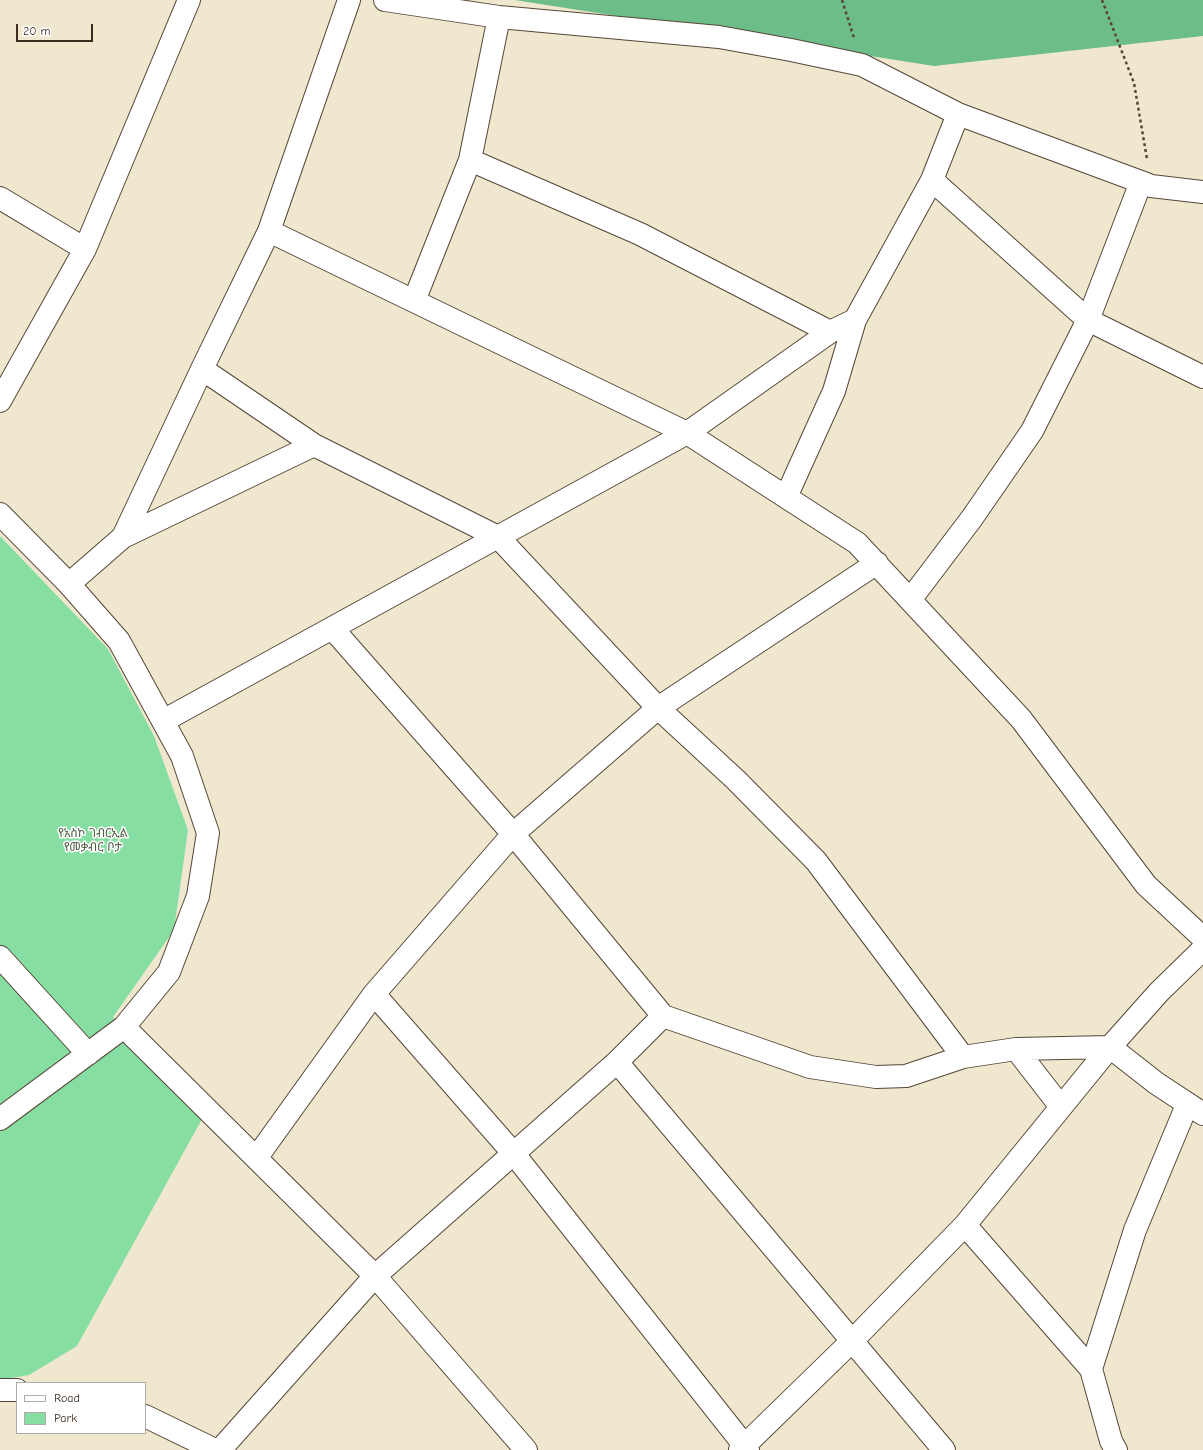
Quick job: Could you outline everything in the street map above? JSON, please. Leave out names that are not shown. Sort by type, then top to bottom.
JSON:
[{"type":"street","points":[[0,402],[85,250],[189,0]]},
{"type":"street","points":[[123,537],[269,231],[349,0]]},
{"type":"street","points":[[385,0],[499,17],[720,37],[862,65],[958,114],[1146,184],[1203,192]]},
{"type":"street","points":[[414,301],[470,160],[499,17]]},
{"type":"street","points":[[786,497],[834,391],[855,320],[932,180],[958,114]]},
{"type":"street","points":[[470,160],[640,234],[830,332]]},
{"type":"street","points":[[932,180],[1088,320],[1203,377]]},
{"type":"street","points":[[910,600],[972,518],[1032,431],[1088,320],[1146,184]]},
{"type":"street","points":[[0,198],[85,250]]},
{"type":"street","points":[[269,231],[687,433],[857,543],[1021,719],[1146,885],[1203,938]]},
{"type":"street","points":[[163,721],[687,433],[830,332],[855,320]]},
{"type":"street","points":[[202,369],[314,445],[498,538],[658,708],[736,780],[816,861],[963,1058]]},
{"type":"street","points":[[69,584],[123,537],[314,445]]},
{"type":"street","points":[[0,514],[69,584],[119,641],[182,756],[208,833],[198,896],[169,972],[124,1028],[0,1119]]},
{"type":"street","points":[[257,1157],[374,994],[513,834],[658,708],[877,563]]},
{"type":"street","points":[[332,628],[513,834],[663,1016],[810,1067],[869,1076],[906,1076],[963,1058],[1016,1049],[1110,1047],[1195,1109],[1135,1230],[1091,1369]]},
{"type":"street","points":[[374,994],[514,1154],[744,1449],[965,1225],[1110,1047],[1159,992],[1203,949]]},
{"type":"street","points":[[0,957],[88,1054]]},
{"type":"street","points":[[220,1450],[375,1276],[617,1062],[663,1016]]},
{"type":"street","points":[[124,1028],[257,1157],[375,1276],[526,1450]]},
{"type":"street","points":[[1016,1049],[1061,1107]]},
{"type":"street","points":[[617,1062],[944,1450]]},
{"type":"street","points":[[965,1225],[1091,1369],[1111,1441],[1116,1450]]},
{"type":"street","points":[[0,1390],[16,1390]]},
{"type":"street","points":[[146,1416],[215,1450]]},
{"type":"path","points":[[842,0],[862,65]]},
{"type":"path","points":[[1102,0],[1134,83],[1146,184]]},
{"type":"green space","points":[[515,0],[1203,0],[1203,36],[934,66]]},
{"type":"green space","name":"የአስኮ ገብርኢል የመቃብር ቦታ","points":[[0,536],[108,649],[154,736],[188,830],[174,930],[113,1017],[202,1119],[77,1346],[29,1375],[0,1380]]}]
